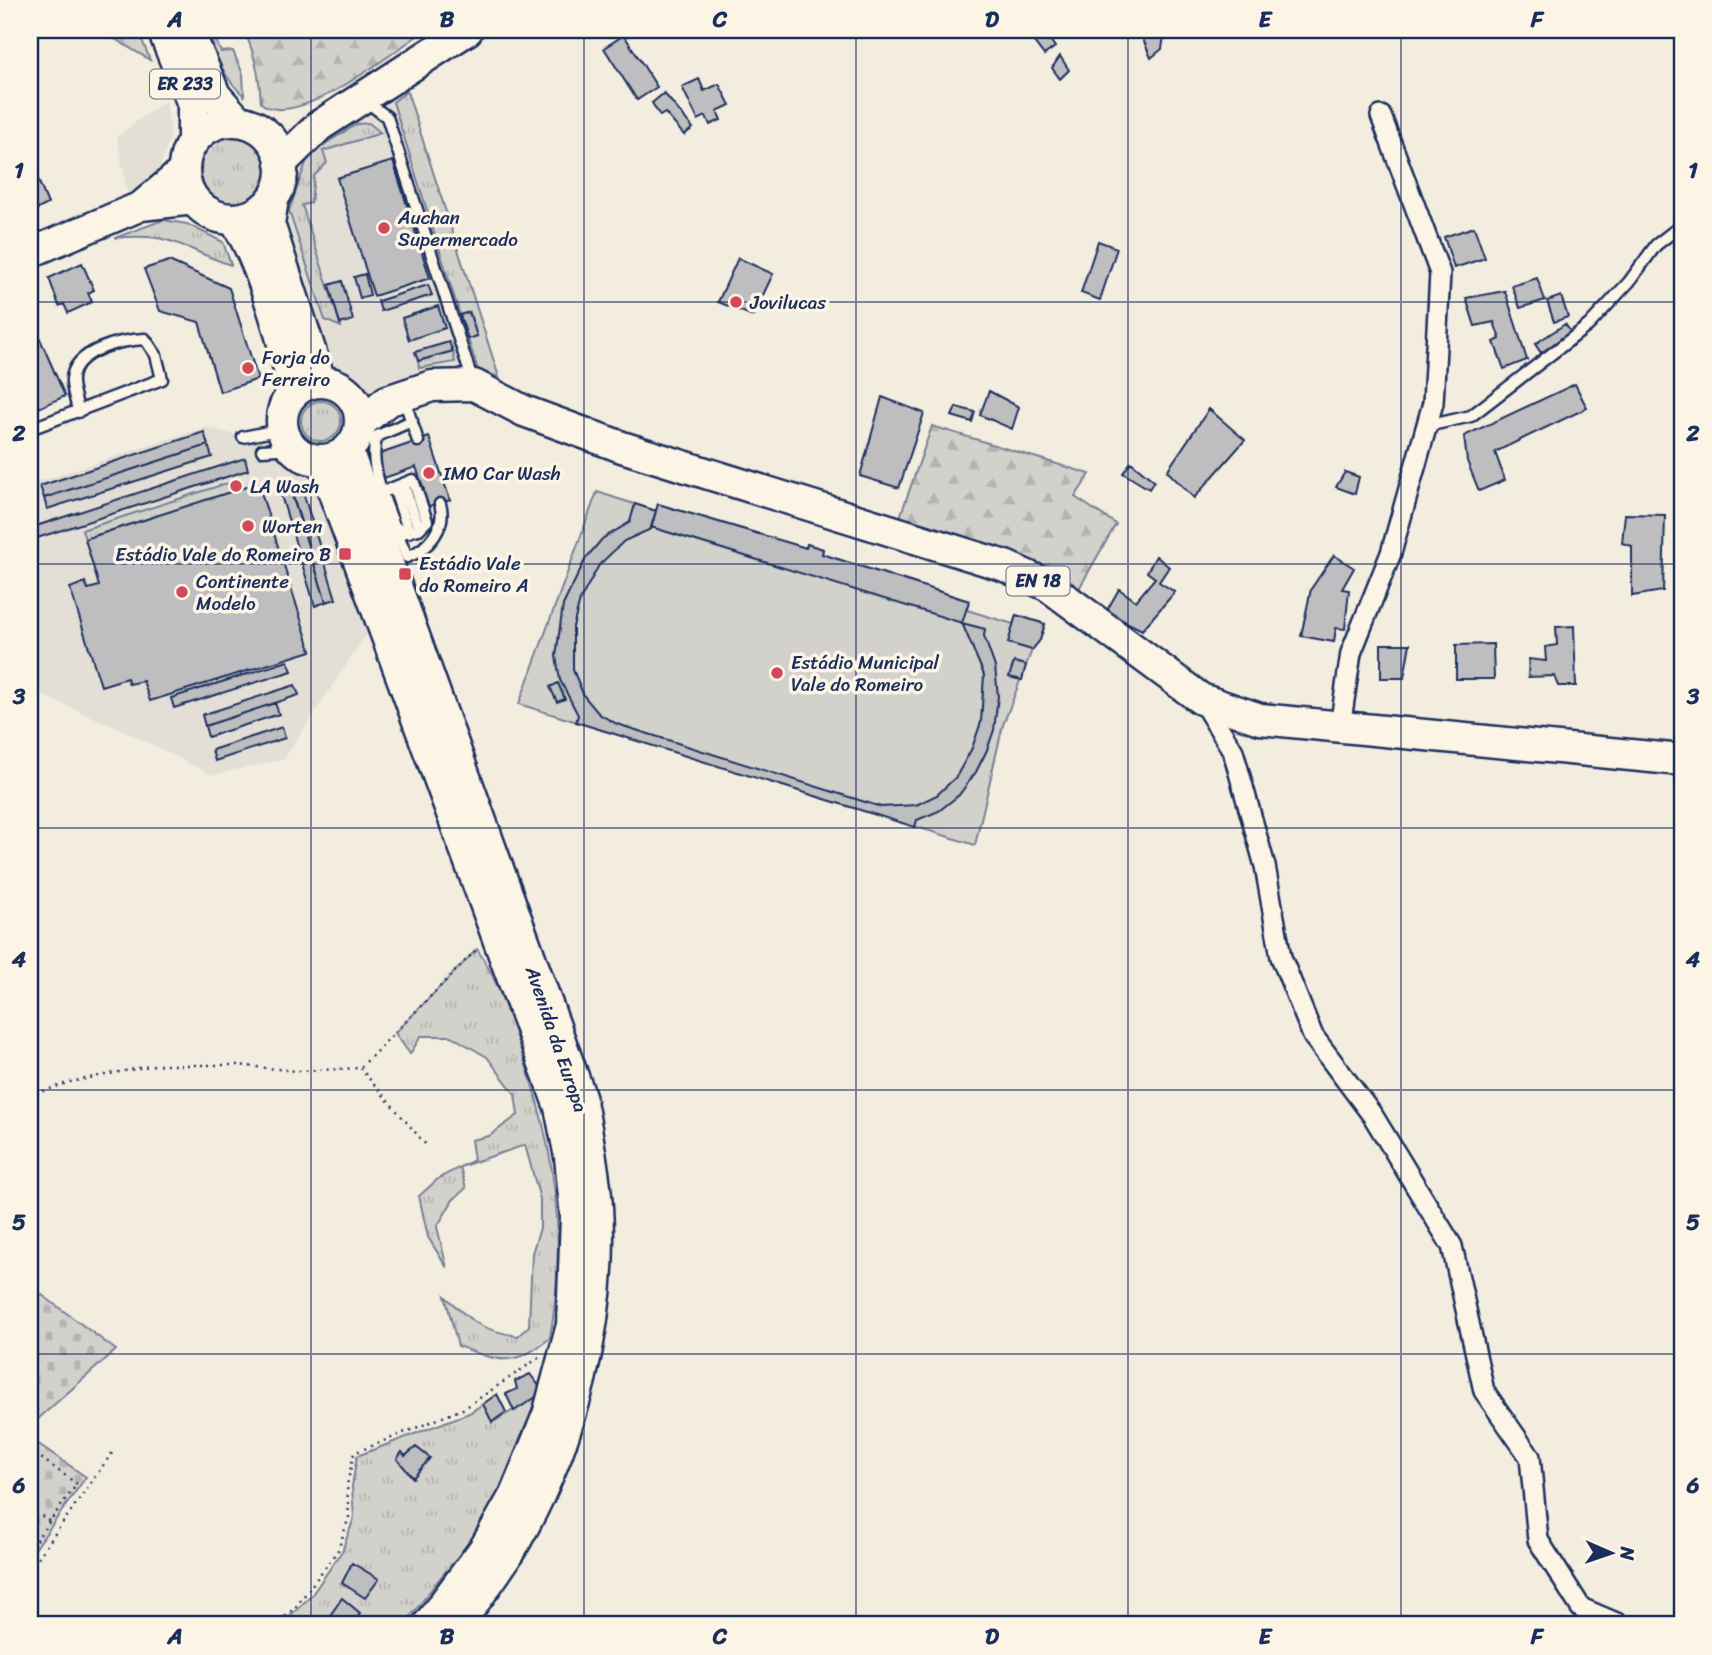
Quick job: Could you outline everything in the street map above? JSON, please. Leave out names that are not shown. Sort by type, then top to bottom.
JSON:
[{"type":"main road","name":"ER 233","points":[[163,30],[193,104],[189,155]]},
{"type":"main road","name":"ER 233","points":[[188,30],[215,95],[238,121]]},
{"type":"main road","points":[[281,163],[319,126],[467,30]]},
{"type":"main road","points":[[141,206],[216,124],[238,121],[265,134],[276,146],[281,163],[280,187],[273,200],[269,224],[320,381]]},
{"type":"main road","points":[[265,134],[319,126]]},
{"type":"main road","points":[[189,155],[185,181],[194,200],[211,215],[234,220],[252,216],[273,200]]},
{"type":"main road","points":[[30,253],[141,206],[194,200]]},
{"type":"main road","points":[[234,220],[249,240],[290,368],[284,432],[293,448],[307,457],[335,455],[354,442],[356,410],[336,384],[320,381],[300,387],[287,406]]},
{"type":"main road","name":"EN 18","points":[[356,410],[401,406],[432,386],[474,386],[524,411],[622,447],[1005,566],[1047,585],[1201,699],[1260,719],[1682,760]]},
{"type":"main road","name":"Avenida da Europa","points":[[335,455],[496,930],[560,1107],[570,1157],[576,1217],[572,1325],[548,1415],[515,1495],[485,1548],[428,1625]]},
{"type":"main road","name":"Avenida da Europa","points":[[335,455],[580,1096],[597,1208],[594,1315],[576,1401],[546,1480],[514,1543],[457,1625]]},
{"type":"street","points":[[1340,727],[1351,653],[1391,553],[1433,403],[1440,273],[1381,116]]},
{"type":"street","points":[[1201,699],[1233,751],[1265,866],[1282,957],[1313,1036],[1373,1116],[1452,1246],[1484,1391],[1530,1457],[1538,1540],[1581,1608],[1620,1625]]},
{"type":"lane","points":[[361,99],[377,107],[387,117],[474,386]]},
{"type":"lane","points":[[1427,426],[1471,416],[1589,325],[1629,282],[1656,245],[1682,225]]},
{"type":"lane","points":[[30,429],[78,412],[162,379],[156,355],[145,339],[111,346],[85,357],[73,372],[71,381],[78,412]]},
{"type":"lane","points":[[243,437],[268,432],[287,406]]},
{"type":"lane","points":[[418,440],[401,406],[377,436],[372,449],[383,492],[407,557],[416,554],[441,525],[444,517],[440,504]]},
{"type":"lane","points":[[262,450],[293,448]]},
{"type":"lane","points":[[383,492],[413,480],[427,519],[414,531],[403,533],[396,527]]},
{"type":"lane","points":[[399,486],[414,531]]},
{"type":"path","points":[[30,1096],[71,1082],[154,1065],[238,1065],[296,1071],[360,1068],[496,930]]},
{"type":"path","points":[[360,1068],[427,1146]]},
{"type":"path","points":[[274,1625],[295,1608],[338,1550],[349,1517],[347,1485],[354,1453],[465,1408],[555,1347],[566,1344]]},
{"type":"path","points":[[30,1450],[77,1484],[30,1548]]},
{"type":"path","points":[[30,1569],[112,1453]]},
{"type":"path","points":[[30,1507],[49,1521]]},
{"type":"shaded area","points":[[401,72],[507,402],[474,385],[387,401],[352,396],[328,382],[273,199],[280,187],[282,170]]},
{"type":"shaded area","points":[[166,100],[171,134],[161,165],[148,182],[127,193],[117,136]]},
{"type":"shaded area","points":[[282,418],[290,444],[300,453],[314,459],[388,635],[366,635],[284,759],[212,775],[125,731],[30,690],[30,484],[206,427],[243,437],[268,432]]},
{"type":"green space","points":[[100,30],[138,30],[150,60]]},
{"type":"green space","points":[[206,30],[211,30],[221,52],[233,51],[243,74],[244,96],[225,74]]},
{"type":"green space","points":[[244,30],[426,30],[345,85],[297,107],[277,109],[261,103],[256,66]]},
{"type":"green space","points":[[407,91],[499,377],[478,370],[468,339],[477,336],[470,312],[460,315],[393,102]]},
{"type":"green space","points":[[369,123],[381,133],[323,151],[327,163],[314,176],[311,203],[302,205],[341,327],[325,320],[289,211],[309,154],[357,124]]},
{"type":"green space","points":[[231,131],[252,137],[262,147],[268,168],[262,189],[252,199],[231,205],[210,199],[200,189],[194,168],[200,147],[210,137]]},
{"type":"green space","points":[[163,220],[187,224],[223,242],[231,265],[165,239],[115,238]]},
{"type":"green space","points":[[453,351],[455,362],[419,368],[418,361]]},
{"type":"green space","points":[[321,401],[329,402],[335,407],[340,413],[340,429],[335,435],[329,440],[321,441],[313,440],[307,435],[302,429],[301,421],[302,413],[307,407],[313,402]]},
{"type":"green space","points":[[932,426],[1090,474],[1075,497],[1116,524],[1077,592],[899,520]]},
{"type":"green space","points":[[228,483],[231,492],[85,539],[82,530]]},
{"type":"green space","name":"Estádio Municipal Vale do Romeiro","points":[[597,492],[656,511],[658,504],[806,548],[807,544],[823,549],[822,554],[969,601],[967,610],[1013,624],[1016,615],[1045,624],[1003,725],[975,845],[519,704]]},
{"type":"green space","points":[[477,949],[500,994],[530,1079],[549,1151],[554,1187],[558,1261],[550,1338],[516,1358],[485,1356],[458,1346],[445,1296],[485,1328],[518,1336],[529,1326],[532,1253],[540,1228],[540,1199],[525,1145],[461,1167],[474,1160],[471,1140],[489,1136],[518,1115],[515,1094],[487,1057],[451,1036],[421,1036],[410,1054],[395,1033]]},
{"type":"green space","points":[[460,1167],[466,1188],[453,1200],[437,1227],[447,1268],[428,1237],[419,1196],[439,1178]]},
{"type":"green space","points":[[30,1286],[116,1350],[30,1426]]},
{"type":"green space","points":[[544,1392],[494,1503],[466,1554],[444,1573],[404,1625],[280,1625],[311,1596],[342,1551],[354,1518],[352,1486],[357,1456],[469,1413],[483,1404],[493,1422]]},
{"type":"green space","points":[[30,1438],[86,1477],[30,1556]]},
{"type":"building","points":[[1025,30],[1043,30],[1055,47],[1044,55]]},
{"type":"building","points":[[1139,30],[1165,30],[1162,49],[1151,58]]},
{"type":"building","points":[[624,35],[657,87],[637,100],[604,48]]},
{"type":"building","points":[[1060,56],[1069,70],[1060,79],[1052,68]]},
{"type":"building","points":[[699,79],[704,91],[719,84],[730,105],[717,111],[721,120],[710,125],[706,116],[698,120],[682,87]]},
{"type":"building","points":[[664,93],[693,128],[684,135],[665,113],[660,116],[652,103]]},
{"type":"building","points":[[30,112],[36,114],[33,134],[30,134]]},
{"type":"building","name":"Auchan Supermercado","points":[[393,161],[430,278],[374,296],[337,178]]},
{"type":"building","points":[[34,170],[48,204],[30,213],[30,172]]},
{"type":"building","points":[[1474,227],[1485,258],[1454,268],[1444,237]]},
{"type":"building","points":[[1098,241],[1117,248],[1100,300],[1081,293]]},
{"type":"building","points":[[738,258],[773,274],[753,316],[718,302]]},
{"type":"building","points":[[169,261],[229,288],[258,379],[220,392],[199,322],[160,311],[144,269]]},
{"type":"building","points":[[82,263],[94,290],[88,293],[92,302],[68,313],[64,304],[59,306],[49,278]]},
{"type":"building","points":[[365,274],[370,295],[360,298],[354,277]]},
{"type":"building","points":[[1537,278],[1545,300],[1520,308],[1512,286]]},
{"type":"building","points":[[342,281],[353,320],[340,324],[329,285]]},
{"type":"building","points":[[428,285],[432,295],[381,311],[378,301]]},
{"type":"building","points":[[1505,291],[1527,360],[1504,369],[1494,342],[1500,339],[1494,322],[1475,326],[1466,298]]},
{"type":"building","points":[[1561,296],[1568,317],[1554,322],[1547,301]]},
{"type":"building","points":[[438,306],[445,328],[409,340],[402,318]]},
{"type":"building","points":[[469,312],[477,336],[468,339],[460,315]]},
{"type":"building","points":[[30,316],[65,396],[30,412]]},
{"type":"building","points":[[1565,324],[1571,332],[1541,353],[1535,344]]},
{"type":"building","points":[[449,342],[453,351],[418,361],[415,352]]},
{"type":"building","points":[[1575,384],[1587,408],[1495,452],[1505,480],[1479,491],[1467,461],[1464,436]]},
{"type":"building","points":[[989,391],[1019,407],[1012,429],[980,415]]},
{"type":"building","points":[[882,397],[924,413],[899,488],[860,476]]},
{"type":"building","points":[[956,407],[975,412],[972,422],[952,416]]},
{"type":"building","points":[[1209,409],[1245,440],[1194,498],[1167,471]]},
{"type":"building","points":[[204,432],[208,445],[44,498],[40,486]]},
{"type":"building","name":"IMO Car Wash","points":[[429,437],[450,500],[398,515],[393,502],[424,490],[416,467],[384,478],[377,455]]},
{"type":"building","points":[[208,445],[212,457],[47,509],[44,498]]},
{"type":"building","points":[[245,458],[248,470],[34,539],[30,528]]},
{"type":"building","points":[[1131,462],[1154,481],[1149,489],[1123,473]]},
{"type":"building","points":[[1345,472],[1359,477],[1355,494],[1336,487]]},
{"type":"building","name":"Continente Modelo","points":[[258,483],[311,651],[150,701],[143,681],[129,684],[127,678],[101,686],[70,588],[85,582],[88,589],[99,586],[85,539]]},
{"type":"building","points":[[289,486],[326,602],[315,606],[279,489]]},
{"type":"building","points":[[301,486],[336,599],[326,602],[291,490]]},
{"type":"building","points":[[635,504],[656,511],[651,529],[624,541],[599,565],[580,600],[573,627],[573,670],[584,696],[599,714],[617,724],[881,807],[916,805],[937,795],[956,777],[972,748],[981,722],[984,675],[962,623],[985,629],[984,636],[995,667],[998,696],[994,730],[987,750],[976,772],[959,795],[939,811],[917,820],[915,827],[576,722],[578,715],[560,680],[556,656],[563,605],[586,558],[602,539],[630,522]]},
{"type":"building","points":[[658,504],[806,548],[807,544],[823,549],[822,554],[969,601],[962,623],[651,527]]},
{"type":"building","points":[[1625,514],[1665,515],[1663,591],[1632,596],[1632,546],[1622,543]]},
{"type":"building","points":[[1334,555],[1354,568],[1342,589],[1349,590],[1345,629],[1336,628],[1334,642],[1301,636],[1311,589]]},
{"type":"building","points":[[1156,556],[1169,567],[1159,582],[1175,592],[1142,630],[1106,612],[1119,589],[1136,601],[1155,578],[1147,572]]},
{"type":"building","points":[[1016,615],[1045,624],[1040,640],[1032,650],[1008,643]]},
{"type":"building","points":[[1574,626],[1576,686],[1558,686],[1554,676],[1528,677],[1529,659],[1546,661],[1545,647],[1557,645],[1556,627]]},
{"type":"building","points":[[1381,644],[1410,644],[1404,678],[1381,678]]},
{"type":"building","points":[[1493,644],[1494,679],[1456,679],[1456,645]]},
{"type":"building","points":[[288,661],[292,671],[174,708],[171,698]]},
{"type":"building","points":[[1014,662],[1026,665],[1022,680],[1009,677]]},
{"type":"building","points":[[558,683],[565,699],[557,702],[550,687]]},
{"type":"building","points":[[295,685],[299,695],[205,726],[202,715]]},
{"type":"building","points":[[275,703],[279,714],[208,737],[205,726]]},
{"type":"building","points":[[282,727],[285,738],[215,761],[212,750]]},
{"type":"building","points":[[530,1374],[544,1392],[514,1411],[506,1394],[517,1389],[515,1381]]},
{"type":"building","points":[[497,1394],[506,1412],[492,1422],[483,1404]]},
{"type":"building","points":[[416,1447],[430,1458],[413,1478],[397,1459],[402,1452],[405,1456]]},
{"type":"building","points":[[352,1563],[379,1579],[365,1598],[342,1583]]},
{"type":"building","points":[[342,1598],[360,1613],[353,1625],[341,1625],[329,1617]]},
{"type":"place","name":"Auchan Supermercado","points":[[384,228]]},
{"type":"place","name":"Jovilucas","points":[[736,302]]},
{"type":"place","name":"Forja do Ferreiro","points":[[248,368]]},
{"type":"place","name":"IMO Car Wash","points":[[429,473]]},
{"type":"place","name":"LA Wash","points":[[236,486]]},
{"type":"place","name":"Worten","points":[[248,526]]},
{"type":"place","name":"Estádio Vale do Romeiro B","points":[[345,554]]},
{"type":"place","name":"Estádio Vale do Romeiro A","points":[[405,574]]},
{"type":"place","name":"Continente Modelo","points":[[182,592]]},
{"type":"place","name":"Estádio Municipal Vale do Romeiro","points":[[777,673]]}]
